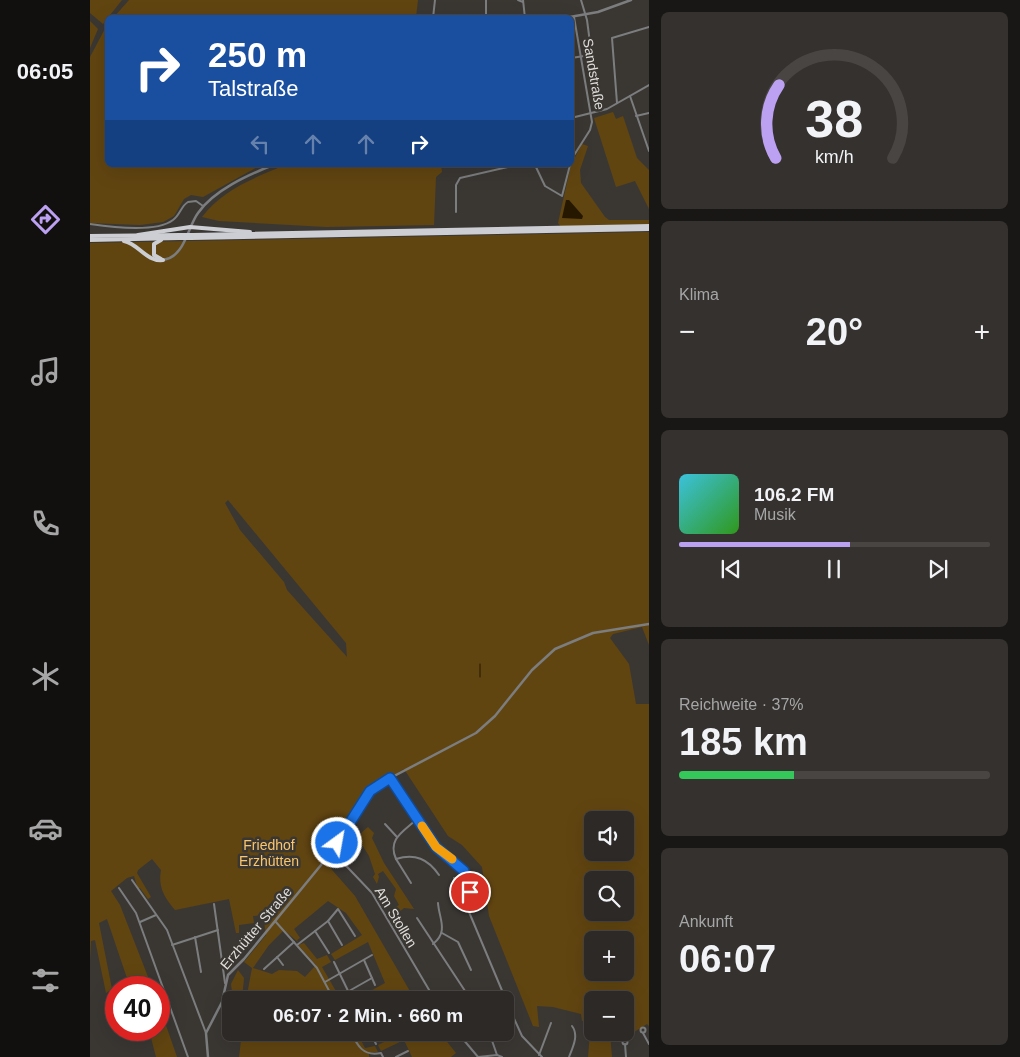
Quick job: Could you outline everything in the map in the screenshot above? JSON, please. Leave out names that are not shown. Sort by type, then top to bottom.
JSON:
[{"type":"highway","points":[[138,236],[190,227],[224,229],[254,234]]},
{"type":"highway","points":[[192,237],[254,234],[560,231],[649,228]]},
{"type":"highway","points":[[90,238],[553,231]]},
{"type":"highway","points":[[90,238],[180,237]]},
{"type":"highway","points":[[163,238],[154,244],[152,249],[156,257],[163,260]]},
{"type":"highway","points":[[121,239],[134,244],[153,259],[163,260]]},
{"type":"street","points":[[434,15],[436,0]]},
{"type":"street","points":[[486,0],[486,15]]},
{"type":"street","points":[[518,0],[523,1],[525,15]]},
{"type":"street","points":[[581,0],[586,15],[599,111]]},
{"type":"street","points":[[574,16],[586,15],[631,0]]},
{"type":"street","name":"Sandstraße","points":[[574,16],[592,126],[574,155]]},
{"type":"street","points":[[617,103],[615,99],[612,38],[649,27]]},
{"type":"street","points":[[574,57],[592,55]]},
{"type":"street","points":[[574,117],[599,111],[649,85]]},
{"type":"street","points":[[630,96],[649,150]]},
{"type":"street","points":[[636,116],[649,113]]},
{"type":"street","points":[[163,260],[179,252],[190,227],[203,206],[226,190],[269,167]]},
{"type":"street","points":[[456,212],[456,185],[460,178],[508,167]]},
{"type":"street","points":[[536,167],[544,184],[552,192],[562,196],[569,167]]},
{"type":"street","points":[[90,224],[125,227],[160,224],[174,218],[188,202],[196,201],[203,206]]},
{"type":"street","name":"Erzhütter Straße","points":[[206,1033],[222,1002],[230,972],[244,959],[332,851],[370,791],[390,778],[449,750],[476,734],[495,716],[536,665],[561,646],[593,633],[649,624]]},
{"type":"street","points":[[390,778],[436,847],[464,871],[470,892],[469,912]]},
{"type":"street","points":[[411,883],[396,859],[393,849],[396,837],[417,819]]},
{"type":"street","points":[[385,824],[396,837]]},
{"type":"street","name":"Am Stollen","points":[[332,851],[372,893],[430,991]]},
{"type":"street","points":[[396,859],[416,855],[439,875]]},
{"type":"street","points":[[454,878],[502,991]]},
{"type":"street","points":[[132,880],[167,930],[206,1033],[208,1057]]},
{"type":"street","points":[[119,888],[134,907],[188,1057]]},
{"type":"street","points":[[433,944],[442,933],[443,923],[438,903]]},
{"type":"street","points":[[214,904],[221,966],[226,985]]},
{"type":"street","points":[[296,944],[328,921],[338,909],[355,936]]},
{"type":"street","points":[[140,922],[156,915]]},
{"type":"street","points":[[417,918],[465,991]]},
{"type":"street","points":[[275,921],[317,968],[330,991]]},
{"type":"street","points":[[328,921],[342,945]]},
{"type":"street","points":[[172,945],[218,930]]},
{"type":"street","points":[[315,931],[329,954]]},
{"type":"street","points":[[442,933],[458,942],[471,970]]},
{"type":"street","points":[[195,937],[202,972]]},
{"type":"street","points":[[264,969],[294,942]]},
{"type":"street","points":[[325,982],[372,955]]},
{"type":"street","points":[[277,958],[284,965]]},
{"type":"street","points":[[364,960],[375,985]]},
{"type":"street","points":[[334,962],[349,991],[372,978]]},
{"type":"street","points":[[514,1018],[522,1036],[542,1057]]},
{"type":"street","points":[[539,1055],[551,1023]]},
{"type":"street","points":[[569,1057],[575,1036],[572,1026]]},
{"type":"street","points":[[643,1033],[649,1044]]},
{"type":"street","points":[[356,1041],[364,1053],[376,1055],[381,1053],[383,1057]]},
{"type":"street","points":[[465,1041],[478,1057],[497,1055],[502,1057]]},
{"type":"street","points":[[492,1041],[497,1055]]},
{"type":"street","points":[[625,1044],[626,1057]]},
{"type":"street","points":[[398,1057],[408,1051]]},
{"type":"green space","points":[[90,0],[122,0],[110,15],[105,15],[103,24],[90,13]]},
{"type":"green space","points":[[129,0],[418,0],[416,15],[116,15]]},
{"type":"green space","points":[[90,21],[98,29],[90,48]]},
{"type":"green space","points":[[105,29],[105,167],[257,167],[203,197],[191,195],[184,199],[174,216],[163,222],[140,225],[90,223],[90,57]]},
{"type":"green space","points":[[613,112],[616,119],[623,116],[637,158],[649,170],[649,209],[635,181],[616,187],[594,118]]},
{"type":"green space","points":[[582,144],[588,146],[580,170],[581,183],[605,217],[609,220],[649,220],[649,224],[561,227],[558,223],[571,167],[574,167],[574,159]]},
{"type":"green space","points":[[280,167],[441,167],[442,172],[436,177],[434,225],[326,227],[219,221],[202,217],[219,199],[250,180]]},
{"type":"green space","name":"Friedhof Erzhütten","points":[[649,232],[649,645],[642,627],[613,634],[610,638],[629,664],[636,704],[649,704],[649,1026],[647,1024],[634,1032],[634,991],[584,991],[584,1021],[582,1021],[581,1014],[553,1007],[537,1006],[539,1027],[533,1026],[489,916],[482,867],[462,845],[448,836],[404,769],[370,789],[321,858],[325,862],[332,855],[336,856],[335,860],[326,863],[355,896],[410,991],[370,991],[385,983],[368,942],[335,960],[331,954],[362,935],[346,913],[328,901],[294,929],[300,938],[297,940],[298,942],[284,930],[269,945],[253,968],[272,974],[279,970],[297,971],[305,977],[316,965],[298,945],[304,943],[317,959],[327,955],[331,962],[322,967],[336,991],[248,991],[252,968],[244,962],[266,935],[263,915],[253,916],[254,923],[239,925],[239,933],[236,933],[229,899],[175,910],[161,887],[161,870],[152,859],[138,870],[137,873],[151,897],[148,899],[140,888],[138,889],[134,876],[127,878],[111,891],[120,905],[148,976],[126,976],[107,919],[99,923],[109,976],[105,976],[105,988],[95,940],[91,941],[90,960],[90,243]],"holes":[[[228,500],[346,643],[347,657],[287,590],[284,582],[240,530],[225,503]]]},
{"type":"green space","points":[[368,827],[374,833],[372,838],[384,863],[414,909],[404,908],[399,912],[396,907],[399,905],[394,896],[396,889],[383,871],[378,874],[377,884],[373,877],[375,874],[369,856],[359,840],[362,832]]},
{"type":"green space","points":[[238,970],[244,978],[243,991],[232,991],[231,984]]},
{"type":"green space","points":[[170,1037],[177,1057],[156,1057],[152,1041],[170,1041]]},
{"type":"green space","points":[[241,1041],[361,1041],[365,1048],[375,1046],[378,1052],[369,1053],[369,1057],[239,1057]]},
{"type":"green space","points":[[386,1041],[402,1041],[381,1051],[378,1045]]},
{"type":"green space","points":[[404,1041],[446,1041],[456,1053],[451,1057],[412,1057]]},
{"type":"green space","points":[[589,1041],[611,1041],[612,1057],[588,1057]]},
{"type":"shaded area","points":[[566,200],[569,200],[583,216],[582,219],[562,218]]},
{"type":"waterway","points":[[480,664],[480,677]]},
{"type":"slow traffic","points":[[422,826],[436,847],[452,859]]},
{"type":"route","points":[[337,843],[370,791],[378,784],[390,778],[436,847],[454,860],[464,871],[470,892]]}]
